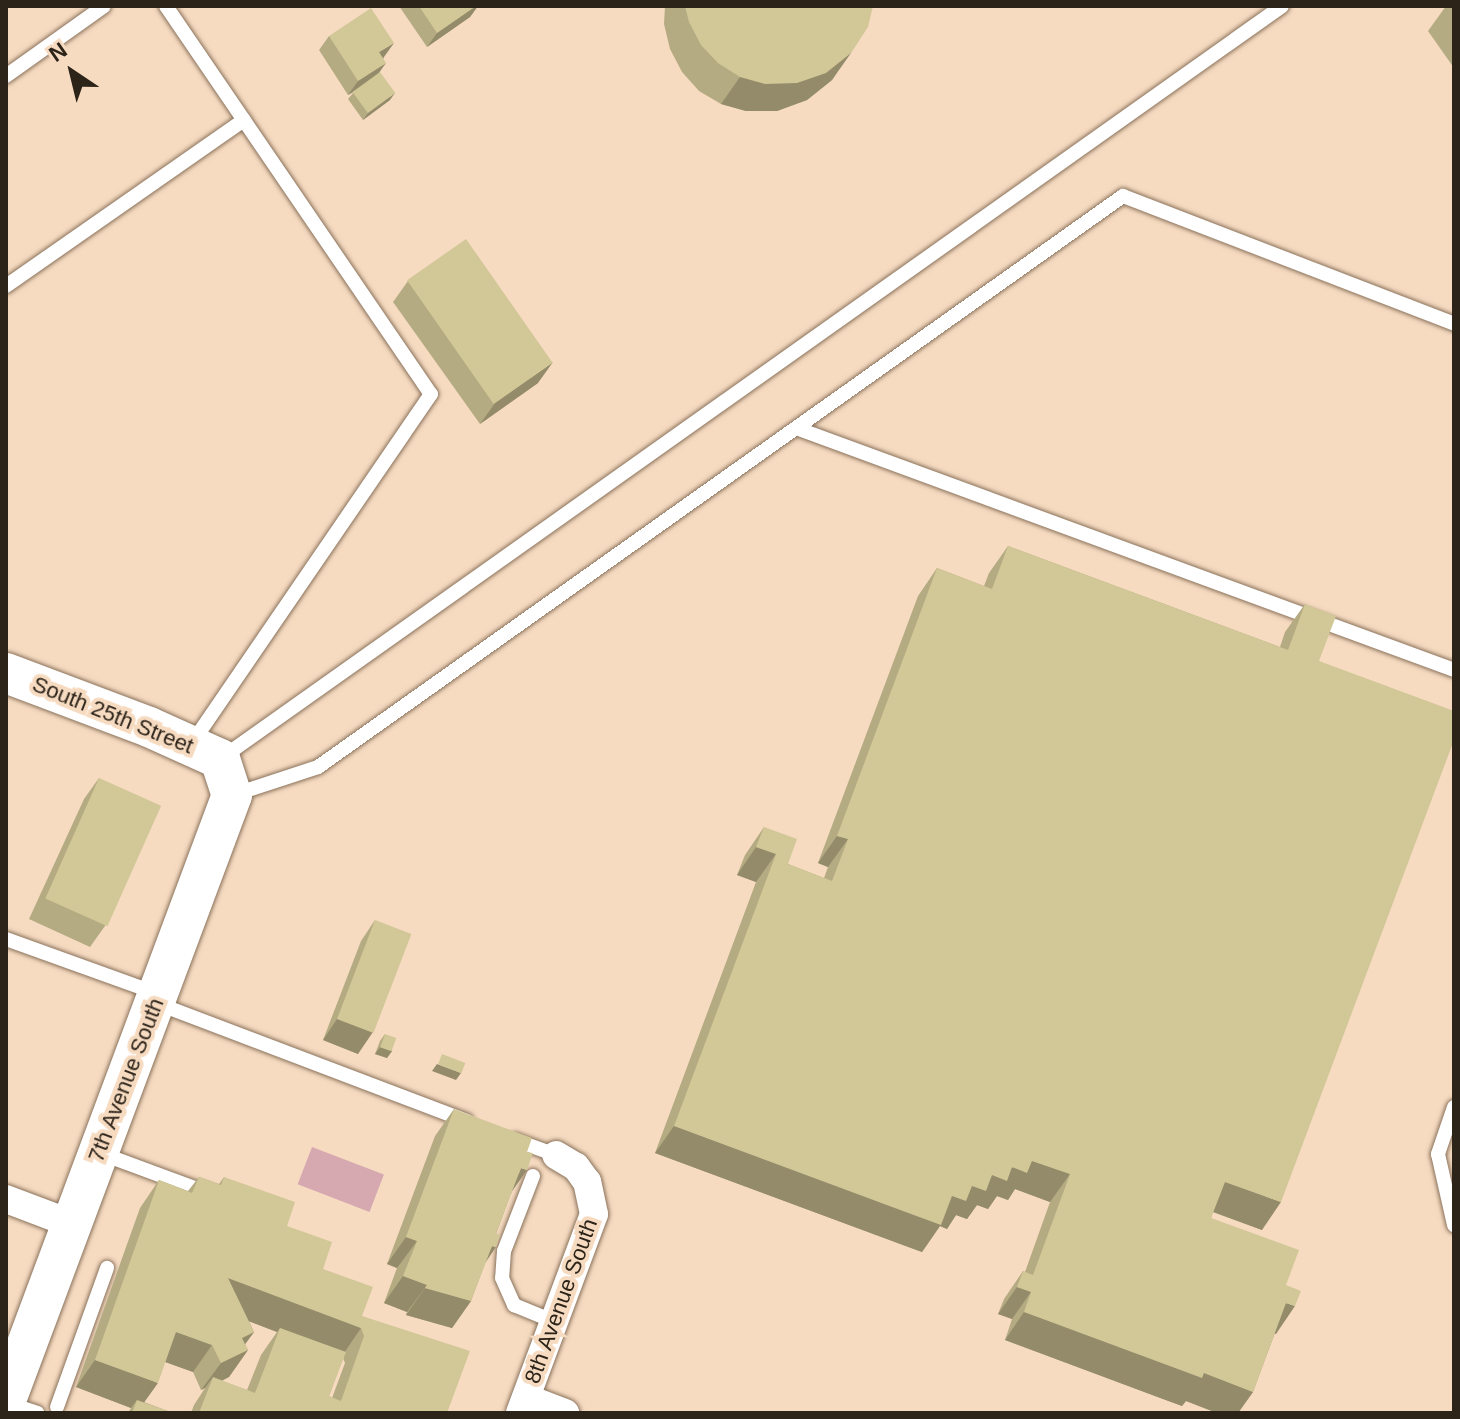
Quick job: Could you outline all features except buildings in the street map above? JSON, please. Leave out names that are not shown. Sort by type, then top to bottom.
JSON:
[{"type":"street","name":"South 25th Street","points":[[6,673],[214,766]]},
{"type":"street","name":"7th Avenue South","points":[[6,1401],[157,998],[214,766]]},
{"type":"street","name":"8th Avenue South","points":[[523,1406],[594,1214],[587,1182],[576,1167],[556,1155]]},
{"type":"street","points":[[6,1199],[72,1224]]},
{"type":"street","points":[[523,1406],[565,1413]]},
{"type":"lane","points":[[6,76],[104,6]]},
{"type":"lane","points":[[166,6],[431,394],[214,766]]},
{"type":"lane","points":[[214,766],[1282,6]]},
{"type":"lane","points":[[6,286],[244,120]]},
{"type":"lane","points":[[214,766],[318,767],[1123,196],[1454,324]]},
{"type":"lane","points":[[796,428],[1454,670]]},
{"type":"lane","points":[[6,939],[556,1155]]},
{"type":"lane","points":[[1454,1107],[1438,1154],[1454,1225]]},
{"type":"lane","points":[[99,1153],[215,1196]]},
{"type":"lane","points":[[533,1176],[504,1251],[502,1278],[514,1305],[555,1322]]},
{"type":"lane","points":[[57,1407],[107,1268]]},
{"type":"lane","points":[[6,1401],[37,1413]]},
{"type":"shaded area","points":[[312,1147],[384,1175],[370,1212],[298,1184]]}]
